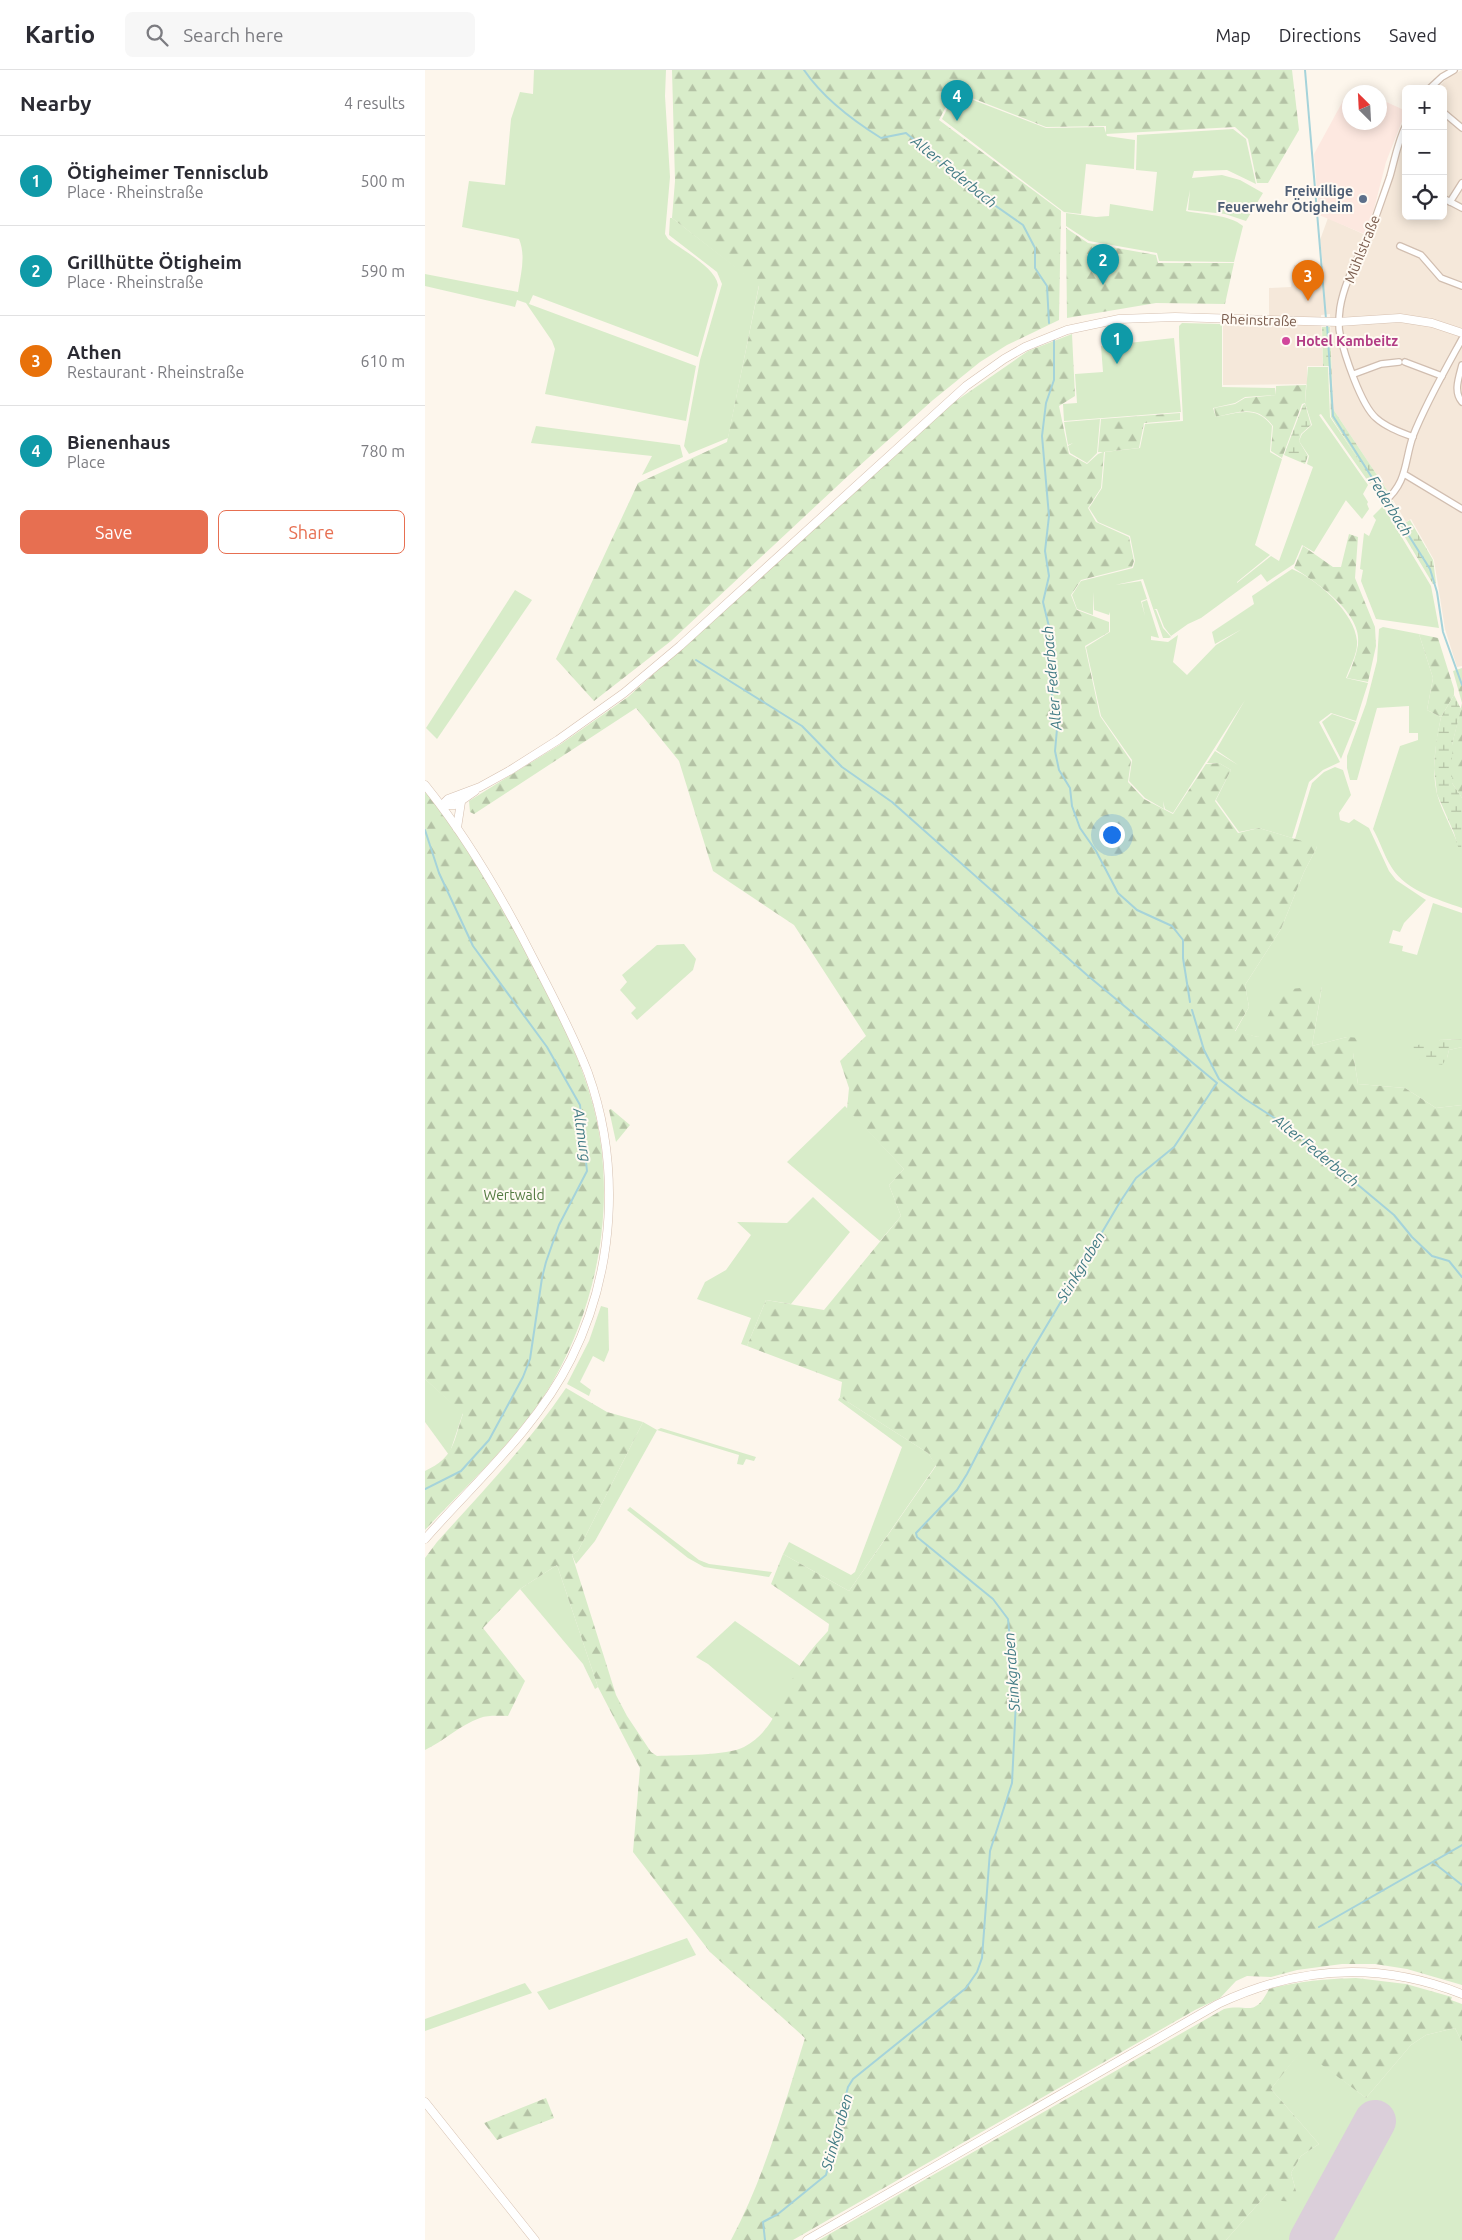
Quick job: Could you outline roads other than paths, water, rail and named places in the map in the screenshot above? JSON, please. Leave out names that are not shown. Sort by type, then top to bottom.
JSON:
[{"type":"street","points":[[1433,85],[1454,70]]},
{"type":"street","points":[[1447,115],[1462,128]]},
{"type":"street","name":"Mühlstraße","points":[[1404,130],[1398,142],[1389,177],[1373,224],[1350,274],[1335,322],[1362,399],[1373,414],[1392,428],[1413,436]]},
{"type":"street","points":[[1450,202],[1462,182]]},
{"type":"street","points":[[1447,200],[1462,208]]},
{"type":"street","points":[[1400,246],[1421,255],[1441,278],[1462,286]]},
{"type":"street","name":"Rheinstraße","points":[[480,787],[558,740],[648,673],[966,386],[1004,359],[1025,347],[1056,334],[1094,323],[1148,317],[1335,322],[1400,318],[1432,323],[1462,333]]},
{"type":"street","points":[[1384,502],[1391,496],[1404,474],[1413,436],[1462,339]]},
{"type":"street","points":[[1353,374],[1381,364],[1402,362],[1442,376]]},
{"type":"street","points":[[1462,365],[1457,395],[1462,402]]},
{"type":"street","points":[[1404,474],[1462,509]]},
{"type":"street","points":[[425,784],[457,828],[518,930],[562,1016],[587,1072],[604,1138],[608,1172],[606,1241],[593,1301],[566,1367],[523,1431],[425,1539]]},
{"type":"street","points":[[442,805],[449,806],[461,802],[480,787]]},
{"type":"street","points":[[442,805],[448,799],[458,794],[480,787]]},
{"type":"street","points":[[457,828],[461,802]]},
{"type":"street","points":[[807,2240],[1212,2008],[1259,1987],[1277,1981],[1320,1973],[1368,1972],[1404,1976],[1462,1994]]},
{"type":"street","points":[[425,2102],[535,2240]]},
{"type":"waterway","name":"Alter Federbach","points":[[804,70],[829,99],[859,124],[881,138],[906,133],[973,190],[1023,225],[1035,248],[1035,268],[1047,286],[1049,323]]},
{"type":"waterway","name":"Federbach","points":[[1305,70],[1326,319]]},
{"type":"waterway","name":"Federbach","points":[[1327,324],[1333,416],[1430,569],[1437,592],[1443,632],[1462,685]]},
{"type":"waterway","name":"Alter Federbach","points":[[1054,338],[1054,380],[1046,403],[1042,436],[1049,516],[1045,551],[1049,576],[1043,602],[1051,635],[1048,668],[1057,729],[1055,751],[1059,770],[1070,788],[1072,806],[1080,828],[1096,851],[1118,893],[1137,910],[1172,926],[1183,940],[1183,958],[1190,1002]]},
{"type":"waterway","name":"Stinkgraben","points":[[696,660],[802,726],[842,767],[892,802],[1087,975],[1217,1083],[1174,1147],[1136,1178],[1021,1369],[967,1474],[957,1490],[916,1533],[917,1537],[993,1599],[1008,1619],[1016,1701],[1012,1783],[990,1851],[982,1958],[977,1972],[966,1988],[853,2079],[848,2087],[826,2175],[778,2214],[763,2222],[765,2240]]},
{"type":"waterway","name":"Altmurg","points":[[425,830],[439,873],[473,946],[547,1047],[580,1105],[587,1171],[559,1225],[546,1262],[530,1359],[523,1377],[489,1440],[461,1471],[425,1489]]},
{"type":"waterway","name":"Alter Federbach","points":[[1192,1010],[1204,1050],[1219,1079],[1245,1099],[1290,1128],[1394,1215],[1412,1237],[1432,1256],[1449,1261],[1462,1277]]},
{"type":"waterway","points":[[1319,1927],[1462,1845]]},
{"type":"waterway","points":[[1434,1863],[1462,1885]]},
{"type":"place","name":"Bienenhaus","points":[[957,121]]},
{"type":"place","name":"Freiwillige Feuerwehr Ötigheim","points":[[1363,199]]},
{"type":"place","name":"Grillhütte Ötigheim","points":[[1103,285]]},
{"type":"place","name":"Athen","points":[[1308,301]]},
{"type":"place","name":"Hotel Kambeitz","points":[[1286,341]]},
{"type":"place","name":"Ötigheimer Tennisclub","points":[[1117,364]]},
{"type":"park label","name":"Wertwald","points":[[514,1195]]}]
